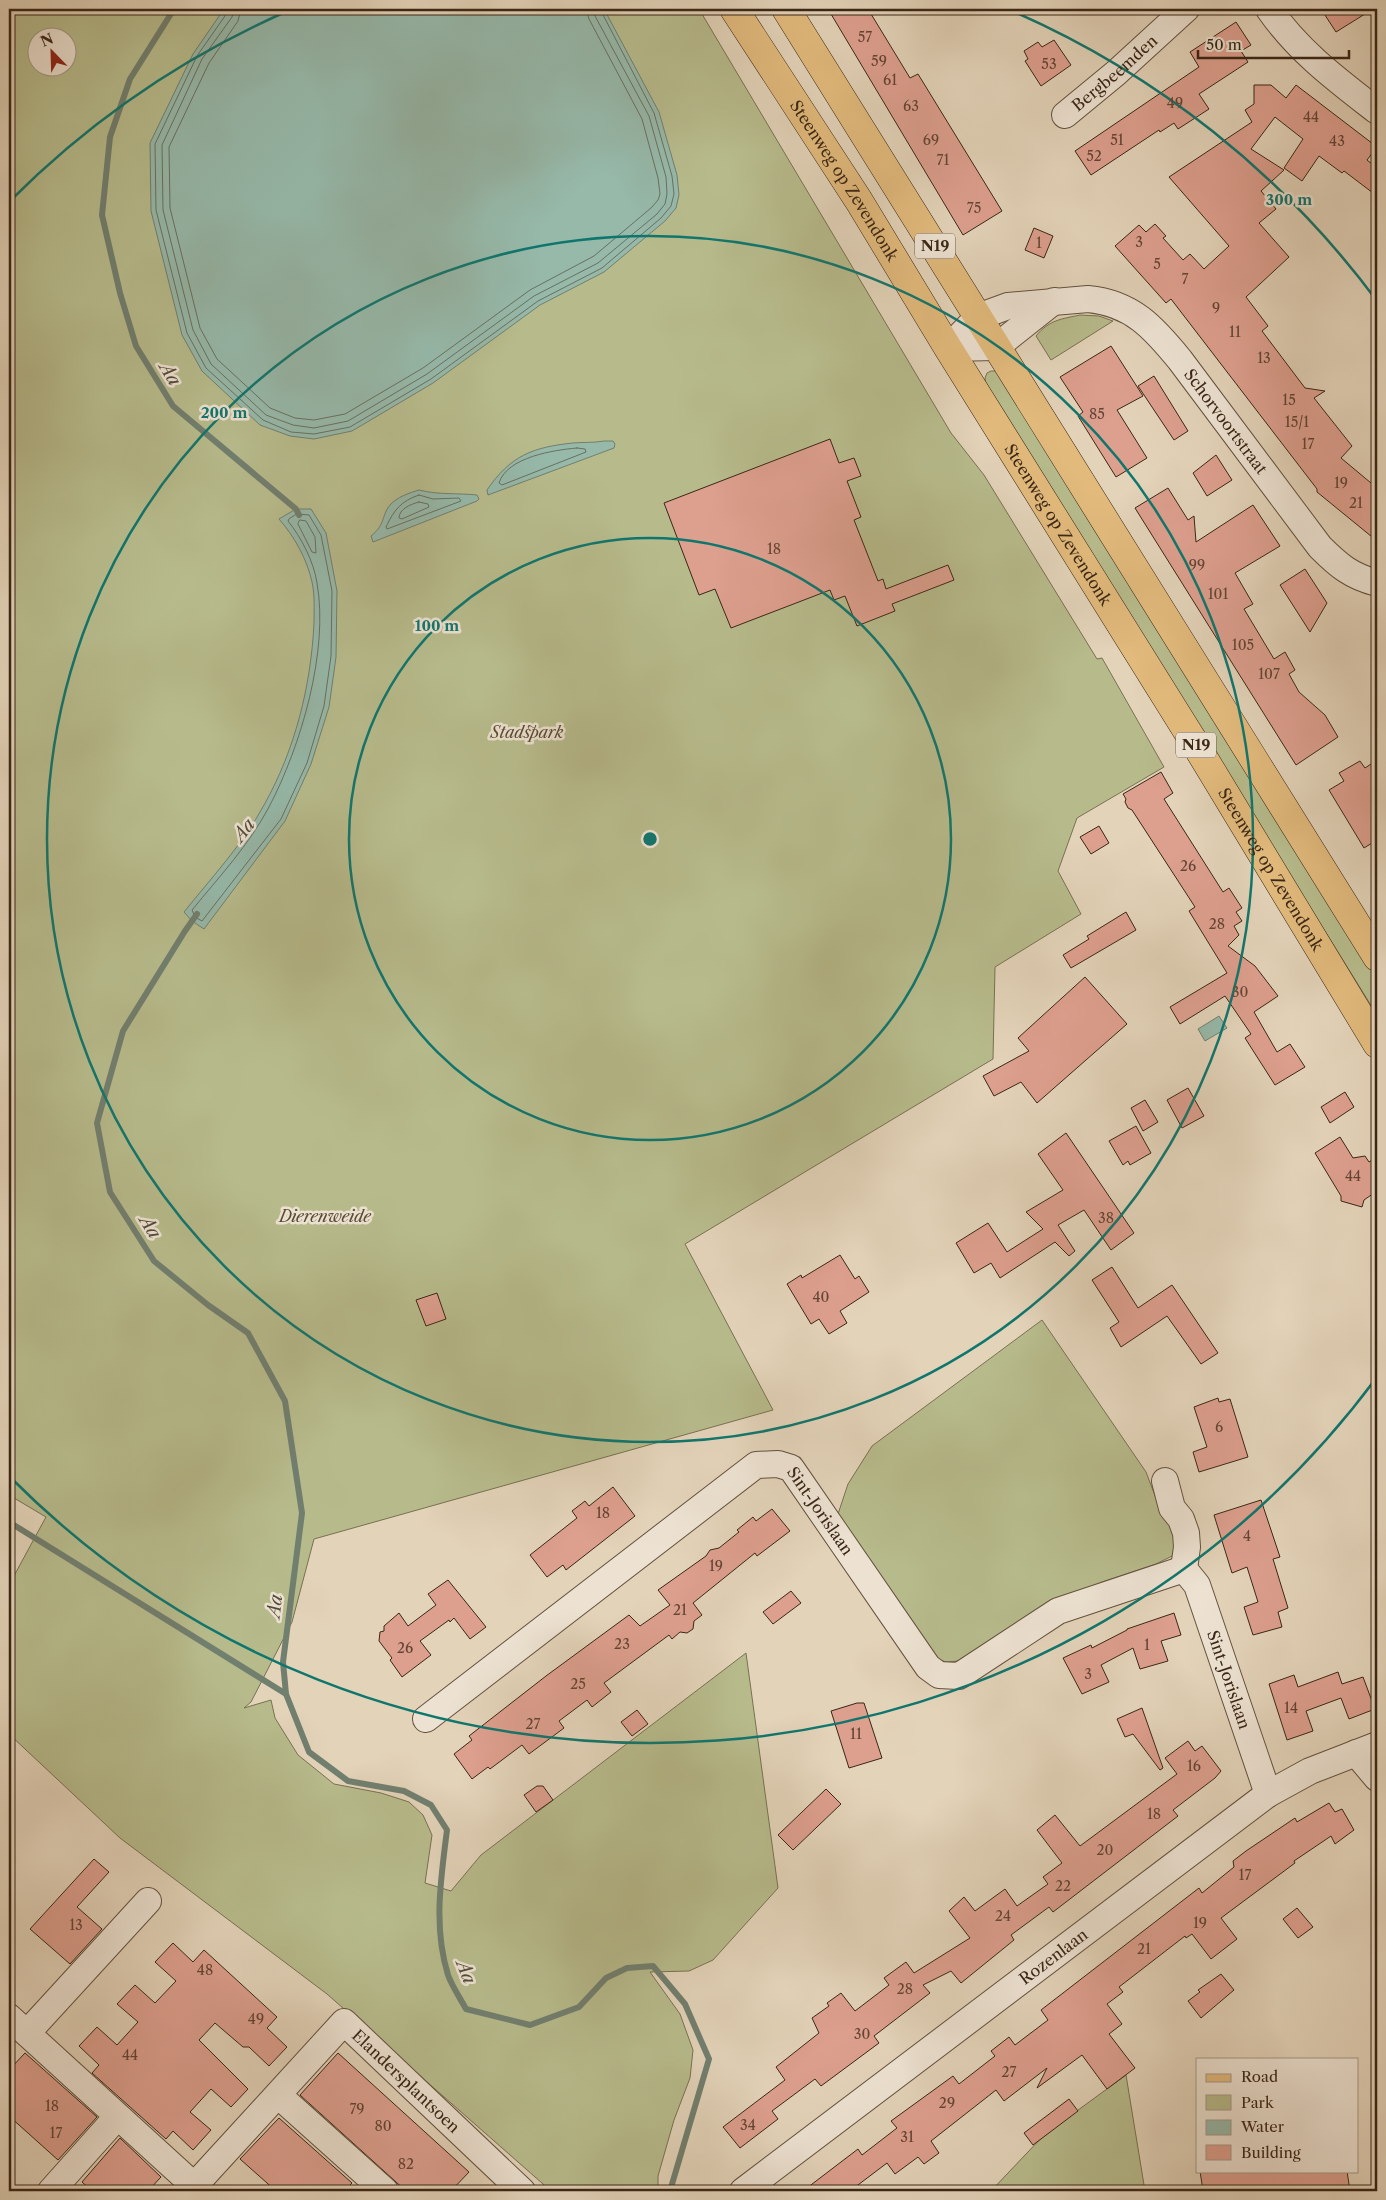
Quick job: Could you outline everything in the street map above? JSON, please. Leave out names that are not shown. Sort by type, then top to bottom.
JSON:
[{"type":"main road","name":"Steenweg op Zevendonk","points":[[734,9],[859,200],[948,348],[1194,742],[1377,1044]]},
{"type":"main road","name":"N19","points":[[786,9],[1377,957]]},
{"type":"street","name":"Bergbeemden","points":[[1065,115],[1116,73],[1186,9]]},
{"type":"street","points":[[1269,9],[1300,48],[1377,112]]},
{"type":"street","name":"Schorvoortstraat","points":[[948,348],[978,317],[1008,306],[1054,301],[1099,300],[1125,308],[1163,339],[1320,547],[1344,570],[1358,578],[1377,583]]},
{"type":"street","points":[[948,348],[996,347],[1054,301]]},
{"type":"street","name":"Sint-Jorislaan","points":[[426,1719],[756,1465],[778,1464],[791,1468],[928,1668],[939,1675],[959,1676],[1058,1611],[1184,1569],[1197,1585],[1268,1794]]},
{"type":"street","points":[[1165,1481],[1172,1508],[1181,1519],[1186,1533],[1187,1547],[1184,1569]]},
{"type":"street","points":[[1366,1749],[1377,1778]]},
{"type":"street","name":"Rozenlaan","points":[[743,2191],[1268,1794],[1310,1771],[1366,1749]]},
{"type":"street","name":"Elandersplantsoen","points":[[148,1901],[18,2025],[197,2189],[344,2022],[522,2191]]},
{"type":"street","points":[[278,2095],[385,2191]]},
{"type":"street","points":[[50,2191],[117,2117]]},
{"type":"green space","name":"Stadspark","points":[[9,9],[699,9],[951,433],[984,475],[1097,659],[1102,658],[1164,767],[1077,818],[1058,871],[1081,914],[995,967],[993,1059],[685,1244],[773,1410],[314,1539],[292,1622],[251,1702],[244,1708],[271,1700],[275,1718],[298,1755],[334,1784],[381,1793],[409,1802],[423,1815],[432,1835],[425,1883],[451,1891],[481,1855],[746,1653],[778,1888],[713,1960],[689,1971],[650,1972],[680,2014],[693,2050],[690,2078],[674,2120],[658,2176],[658,2191],[551,2191],[327,1994],[120,1838],[9,1734],[9,1585],[46,1517],[9,1495]]},
{"type":"green space","points":[[1080,315],[1099,316],[1113,321],[1051,360],[1036,336],[1051,323]]},
{"type":"green space","points":[[997,371],[1002,375],[1377,978],[1377,1015],[986,385],[985,378],[987,373]]},
{"type":"green space","points":[[1042,1320],[1146,1472],[1162,1514],[1170,1524],[1178,1546],[1172,1556],[1156,1564],[1102,1582],[1032,1613],[958,1661],[946,1662],[935,1658],[838,1514],[848,1484],[872,1446]]},
{"type":"green space","points":[[1126,2075],[1145,2191],[991,2191],[1044,2135]]},
{"type":"water","points":[[224,9],[604,9],[659,112],[677,175],[679,195],[676,208],[665,221],[604,272],[540,305],[433,383],[352,431],[314,439],[290,436],[260,425],[202,371],[182,335],[151,211],[150,143],[193,54]]},
{"type":"water","points":[[613,441],[615,444],[614,448],[488,495],[487,490],[496,478],[514,461],[524,455],[546,447]]},
{"type":"water","points":[[419,490],[477,495],[479,499],[373,542],[371,536],[379,528],[390,505],[407,494]]},
{"type":"water","points":[[296,509],[311,509],[326,533],[337,591],[336,657],[329,707],[311,764],[285,821],[204,929],[192,921],[184,912],[237,847],[256,819],[275,784],[300,717],[312,647],[314,623],[313,587],[310,573],[299,548],[279,519]]},
{"type":"water","points":[[1219,1016],[1227,1028],[1205,1041],[1198,1029]]},
{"type":"building","points":[[828,9],[868,9],[910,78],[918,74],[1002,211],[963,235]]},
{"type":"building","points":[[1321,9],[1373,9],[1336,32]]},
{"type":"building","points":[[1236,22],[1251,45],[1241,51],[1248,62],[1199,94],[1209,109],[1178,129],[1174,123],[1160,132],[1159,130],[1091,175],[1075,151],[1199,67],[1190,52]]},
{"type":"building","points":[[1054,40],[1071,65],[1041,86],[1025,61],[1028,59],[1024,51],[1038,42],[1042,47]]},
{"type":"building","points":[[1254,85],[1271,85],[1286,98],[1296,85],[1377,147],[1367,160],[1377,168],[1377,196],[1344,171],[1342,173],[1319,156],[1302,181],[1284,168],[1303,139],[1275,117],[1251,149],[1284,170],[1261,191],[1276,209],[1259,223],[1289,257],[1246,297],[1268,326],[1262,331],[1305,388],[1325,391],[1314,398],[1352,446],[1341,458],[1377,488],[1377,541],[1317,492],[1317,489],[1171,299],[1166,303],[1115,246],[1139,225],[1146,232],[1155,224],[1166,236],[1163,238],[1183,260],[1190,254],[1204,269],[1229,246],[1169,177],[1252,122],[1245,110],[1254,104]]},
{"type":"building","points":[[1034,228],[1053,236],[1044,258],[1025,250]]},
{"type":"building","points":[[1111,346],[1143,396],[1117,410],[1147,458],[1116,477],[1078,416],[1083,412],[1060,377]]},
{"type":"building","points":[[1154,376],[1188,431],[1174,440],[1138,386]]},
{"type":"building","points":[[830,439],[839,463],[854,458],[861,476],[847,481],[861,517],[854,520],[878,581],[883,579],[886,589],[948,565],[954,580],[892,604],[895,611],[857,626],[845,596],[834,600],[830,590],[731,628],[715,589],[699,595],[664,503]]},
{"type":"building","points":[[1216,455],[1232,480],[1207,496],[1193,473]]},
{"type":"building","points":[[1168,488],[1188,520],[1194,516],[1196,542],[1253,505],[1280,546],[1235,573],[1253,604],[1244,609],[1274,659],[1285,652],[1295,670],[1289,674],[1299,692],[1325,715],[1338,737],[1296,765],[1135,508]]},
{"type":"building","points":[[1305,569],[1327,603],[1310,632],[1280,585]]},
{"type":"building","points":[[1377,760],[1377,840],[1364,848],[1329,790],[1344,781],[1339,773],[1360,761],[1365,768]]},
{"type":"building","points":[[1161,772],[1173,793],[1164,799],[1223,892],[1229,888],[1242,908],[1236,912],[1242,921],[1234,926],[1239,935],[1228,946],[1255,966],[1278,996],[1254,1012],[1277,1052],[1290,1044],[1305,1067],[1275,1085],[1245,1038],[1251,1034],[1225,996],[1180,1024],[1170,1007],[1227,973],[1189,911],[1195,907],[1125,802],[1126,799],[1123,794]]},
{"type":"building","points":[[1099,826],[1109,843],[1091,854],[1080,837]]},
{"type":"building","points":[[1126,912],[1136,930],[1071,968],[1063,955],[1089,939],[1087,936]]},
{"type":"building","points":[[1085,977],[1127,1024],[1037,1103],[1021,1082],[994,1096],[983,1076],[1029,1051],[1018,1038]]},
{"type":"building","points":[[1188,1088],[1204,1116],[1182,1128],[1167,1100]]},
{"type":"building","points":[[1345,1092],[1354,1107],[1330,1123],[1321,1107]]},
{"type":"building","points":[[1145,1100],[1158,1122],[1143,1131],[1131,1108]]},
{"type":"building","points":[[1136,1126],[1151,1153],[1130,1165],[1128,1161],[1123,1165],[1109,1141]]},
{"type":"building","points":[[1066,1133],[1134,1233],[1111,1250],[1084,1210],[1058,1225],[1075,1251],[1069,1256],[1055,1242],[1000,1278],[991,1263],[974,1273],[956,1243],[988,1223],[1007,1252],[1043,1229],[1026,1212],[1063,1190],[1038,1154]]},
{"type":"building","points":[[1340,1137],[1353,1158],[1365,1156],[1369,1162],[1377,1157],[1377,1191],[1364,1200],[1362,1207],[1341,1201],[1341,1196],[1315,1153]]},
{"type":"building","points":[[840,1255],[855,1279],[859,1276],[869,1292],[840,1311],[847,1323],[829,1334],[819,1319],[811,1324],[787,1284],[801,1275],[802,1278]]},
{"type":"building","points":[[1112,1267],[1138,1308],[1172,1285],[1218,1353],[1201,1364],[1167,1316],[1121,1347],[1110,1328],[1119,1322],[1092,1280]]},
{"type":"building","points":[[437,1293],[446,1319],[426,1326],[416,1300]]},
{"type":"building","points":[[1218,1398],[1219,1402],[1230,1399],[1248,1457],[1199,1472],[1193,1452],[1207,1447],[1194,1407]]},
{"type":"building","points":[[613,1487],[635,1516],[566,1570],[563,1565],[547,1577],[530,1555],[577,1518],[572,1511],[585,1501],[589,1506]]},
{"type":"building","points":[[1261,1500],[1280,1557],[1273,1559],[1288,1608],[1278,1612],[1282,1627],[1253,1635],[1244,1607],[1258,1602],[1247,1567],[1232,1573],[1214,1515]]},
{"type":"building","points":[[772,1509],[790,1531],[757,1556],[755,1553],[693,1603],[702,1615],[694,1621],[693,1629],[687,1633],[680,1632],[672,1639],[669,1635],[604,1683],[611,1692],[592,1707],[587,1700],[559,1721],[564,1728],[529,1754],[522,1745],[490,1769],[488,1767],[472,1779],[454,1754],[472,1740],[469,1736],[629,1615],[640,1626],[670,1605],[658,1590],[706,1556],[710,1550],[719,1548],[739,1532],[737,1530],[753,1517],[756,1521]]},
{"type":"building","points":[[448,1580],[486,1627],[470,1639],[454,1618],[450,1622],[449,1620],[420,1641],[431,1655],[402,1677],[390,1660],[392,1658],[379,1641],[380,1632],[384,1631],[384,1626],[399,1613],[408,1626],[436,1605],[428,1594]]},
{"type":"building","points":[[791,1591],[801,1603],[773,1624],[763,1612]]},
{"type":"building","points":[[1174,1613],[1181,1635],[1161,1641],[1168,1661],[1140,1669],[1133,1648],[1101,1665],[1109,1682],[1082,1694],[1063,1658],[1091,1645],[1092,1648],[1127,1629]]},
{"type":"building","points":[[1338,1672],[1342,1684],[1363,1677],[1375,1709],[1349,1719],[1341,1698],[1306,1711],[1313,1731],[1287,1740],[1269,1684],[1294,1675],[1298,1687]]},
{"type":"building","points":[[857,1703],[864,1703],[882,1758],[849,1768],[831,1711]]},
{"type":"building","points":[[1142,1708],[1163,1768],[1160,1770],[1133,1734],[1125,1737],[1117,1719]]},
{"type":"building","points":[[637,1710],[648,1724],[632,1736],[621,1722]]},
{"type":"building","points":[[1188,1741],[1195,1751],[1202,1746],[1221,1771],[1215,1778],[1173,1810],[1178,1816],[1053,1912],[1049,1907],[1011,1935],[1014,1940],[961,1983],[951,1971],[923,1985],[930,1993],[874,2036],[879,2043],[821,2086],[815,2079],[772,2111],[778,2119],[740,2148],[723,2127],[785,2080],[776,2067],[819,2033],[812,2018],[829,2006],[827,2003],[841,1993],[855,2011],[889,1985],[884,1978],[906,1962],[914,1973],[970,1938],[949,1911],[964,1897],[975,1911],[1005,1889],[1017,1906],[1048,1884],[1043,1877],[1062,1863],[1037,1830],[1055,1815],[1080,1846],[1177,1774],[1165,1758]]},
{"type":"building","points":[[537,1786],[543,1786],[553,1800],[536,1812],[524,1795]]},
{"type":"building","points":[[826,1789],[841,1804],[793,1850],[778,1835]]},
{"type":"building","points":[[1329,1803],[1335,1812],[1342,1809],[1354,1830],[1335,1844],[1331,1836],[1294,1861],[1295,1863],[1221,1918],[1237,1939],[1211,1959],[1192,1934],[1186,1938],[1185,1936],[1119,1987],[1123,1992],[1107,2004],[1122,2024],[1109,2034],[1135,2068],[1107,2089],[1082,2055],[1037,2088],[1047,2068],[1004,2101],[996,2090],[931,2141],[939,2153],[924,2164],[918,2157],[895,2174],[887,2163],[850,2191],[803,2191],[858,2149],[862,2155],[897,2128],[891,2121],[953,2076],[959,2084],[995,2056],[991,2051],[1009,2037],[1015,2045],[1048,2020],[1041,2010],[1199,1888],[1202,1893],[1234,1867],[1233,1861],[1246,1851],[1295,1818],[1297,1822]]},
{"type":"building","points":[[94,1859],[109,1872],[77,1907],[102,1929],[70,1964],[30,1929]]},
{"type":"building","points":[[1297,1908],[1313,1927],[1298,1938],[1283,1919]]},
{"type":"building","points":[[173,1943],[193,1962],[204,1950],[277,2017],[267,2028],[287,2047],[269,2066],[249,2047],[243,2047],[215,2023],[199,2040],[248,2089],[231,2107],[211,2089],[190,2112],[211,2130],[193,2150],[173,2131],[166,2139],[92,2073],[99,2065],[79,2046],[97,2027],[117,2045],[138,2022],[117,2004],[135,1985],[155,2003],[176,1981],[155,1962]]},
{"type":"building","points":[[1221,1974],[1234,1990],[1201,2018],[1188,2001],[1200,1992],[1198,1990]]},
{"type":"building","points":[[25,2053],[97,2117],[58,2160],[9,2116],[9,2070]]},
{"type":"building","points":[[338,2053],[469,2172],[451,2191],[406,2191],[300,2095]]},
{"type":"building","points":[[1069,2099],[1078,2111],[1033,2145],[1024,2133]]},
{"type":"building","points":[[279,2118],[352,2183],[344,2191],[276,2191],[240,2159]]},
{"type":"building","points":[[120,2138],[161,2177],[148,2191],[92,2191],[82,2182]]},
{"type":"building","points":[[1200,2172],[1347,2172],[1350,2191],[1203,2191]]},
{"type":"waterway","name":"Aa","points":[[174,9],[130,79],[110,137],[102,215],[120,293],[136,346],[173,406],[296,509],[299,515]]},
{"type":"waterway","name":"Aa","points":[[197,914],[123,1031],[97,1123],[110,1192],[154,1261],[208,1305],[248,1333],[285,1401],[302,1513],[283,1662],[286,1694],[309,1752],[348,1781],[404,1791],[431,1805],[447,1830],[440,1902],[441,1939],[448,1975],[466,2009],[530,2025],[579,2007],[606,1978],[627,1968],[653,1966],[685,2004],[709,2059],[670,2191]]},
{"type":"waterway","points":[[9,1522],[286,1694]]},
{"type":"park label","name":"Dierenweide","points":[[325,1216]]}]
